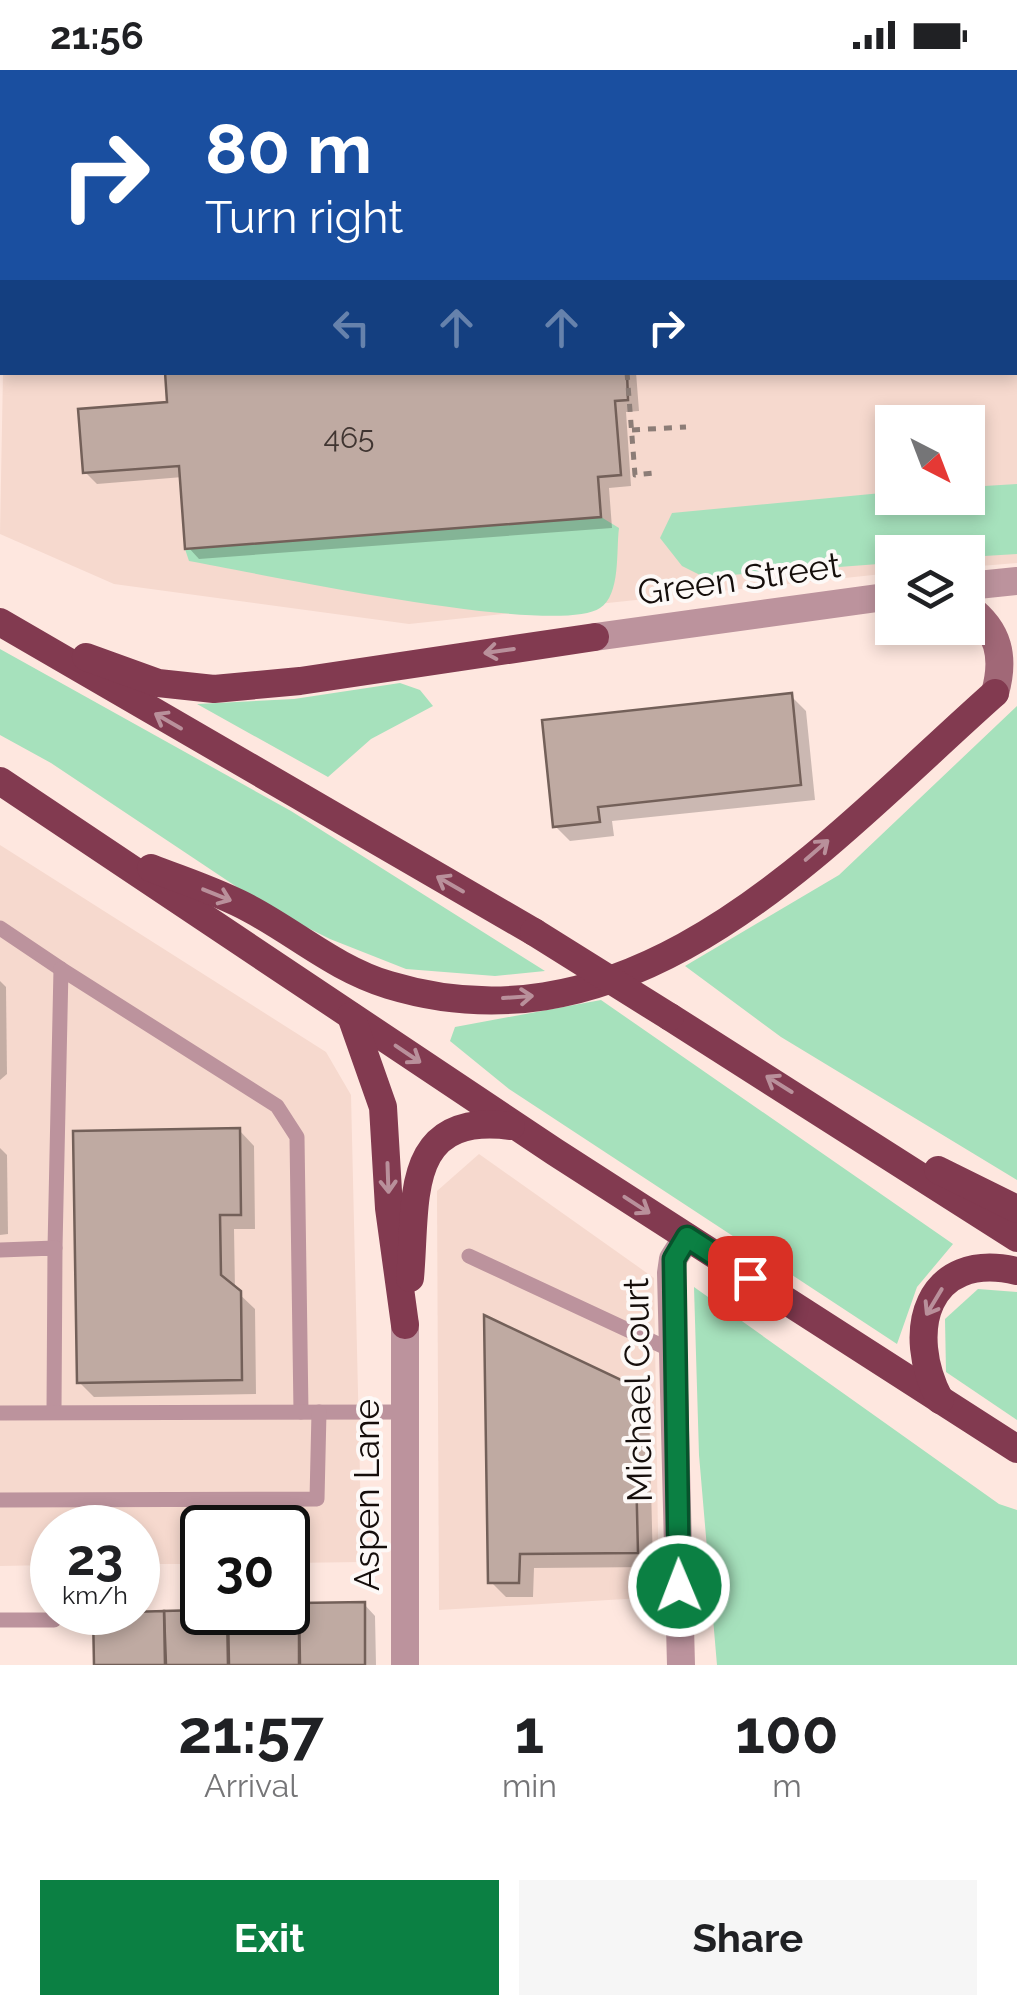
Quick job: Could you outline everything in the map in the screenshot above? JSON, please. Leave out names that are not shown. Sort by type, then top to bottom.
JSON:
[{"type":"highway","points":[[4,624],[134,676],[182,688],[214,689],[300,681],[595,637]]},
{"type":"highway","points":[[4,624],[534,932],[862,1136],[1017,1238]]},
{"type":"highway","points":[[94,844],[250,908],[320,954],[391,986],[476,998],[539,996],[626,974],[721,928],[764,898],[995,693]]},
{"type":"highway","points":[[0,781],[516,1126],[1017,1449]]},
{"type":"highway","points":[[352,1016],[383,1107],[389,1208],[405,1325]]},
{"type":"highway","points":[[405,1325],[422,1162],[430,1148],[452,1130],[484,1122],[516,1126]]},
{"type":"highway","points":[[862,1136],[1017,1209]]},
{"type":"highway","points":[[940,1400],[926,1370],[920,1344],[932,1300],[962,1273],[992,1267],[1017,1270]]},
{"type":"main road","points":[[985,622],[999,648],[995,693]]},
{"type":"street","points":[[985,584],[1017,581]]},
{"type":"street","name":"Green Street","points":[[595,637],[875,598]]},
{"type":"street","points":[[995,693],[1017,675]]},
{"type":"street","name":"Michael Court","points":[[681,1665],[672,1273],[674,1259],[687,1237]]},
{"type":"street","name":"Aspen Lane","points":[[405,1325],[406,1665]]},
{"type":"lane","points":[[0,928],[276,1106],[297,1137],[301,1412]]},
{"type":"lane","points":[[54,1412],[60,969]]},
{"type":"lane","points":[[0,1250],[55,1248]]},
{"type":"lane","points":[[468,1256],[674,1351]]},
{"type":"lane","points":[[0,1412],[404,1412]]},
{"type":"lane","points":[[0,1500],[317,1499],[319,1412]]},
{"type":"lane","points":[[0,1620],[30,1620]]},
{"type":"path","points":[[628,375],[635,475],[654,473]]},
{"type":"path","points":[[632,430],[686,427]]},
{"type":"shaded area","points":[[3,375],[1017,375],[1017,563],[985,566],[985,535],[875,535],[875,575],[409,624],[114,584],[0,534]]},
{"type":"shaded area","points":[[0,845],[326,1052],[351,1095],[362,1562],[310,1563],[310,1505],[180,1505],[180,1564],[160,1564],[160,1505],[30,1505],[30,1565],[0,1566]]},
{"type":"shaded area","points":[[479,1154],[654,1278],[659,1597],[439,1610],[437,1191]]},
{"type":"green space","points":[[1017,484],[1017,554],[985,556],[985,535],[875,535],[875,564],[704,577],[682,566],[660,538],[672,513],[875,494],[875,515],[985,515],[985,486]]},
{"type":"green space","points":[[601,517],[619,528],[614,583],[607,602],[600,608],[572,615],[468,609],[337,589],[189,561],[185,549]]},
{"type":"green space","points":[[0,649],[291,811],[545,971],[495,976],[406,969],[330,939],[270,909],[51,763],[0,735]]},
{"type":"green space","points":[[400,683],[420,690],[433,706],[371,739],[328,777],[197,704],[294,699]]},
{"type":"green space","points":[[1017,706],[1017,1180],[781,1037],[685,966],[839,875]]},
{"type":"green space","points":[[601,1000],[953,1244],[917,1287],[897,1344],[509,1089],[450,1041],[455,1027]]},
{"type":"green space","points":[[694,1287],[999,1504],[1017,1510],[1017,1665],[717,1665],[699,1455]]},
{"type":"green space","points":[[978,1289],[1017,1292],[1017,1420],[946,1372],[945,1319]]},
{"type":"building","points":[[165,375],[627,375],[628,400],[615,401],[621,475],[598,477],[601,517],[185,549],[179,466],[83,473],[78,409],[167,402]]},
{"type":"building","points":[[792,693],[801,785],[598,807],[600,822],[553,827],[542,720]]},
{"type":"building","points":[[240,1128],[241,1215],[220,1215],[221,1275],[241,1291],[242,1380],[77,1383],[73,1131]]},
{"type":"building","points":[[484,1315],[634,1386],[638,1553],[520,1554],[519,1583],[488,1583]]},
{"type":"building","points":[[365,1602],[365,1665],[300,1665],[300,1635],[310,1635],[310,1603]]},
{"type":"building","points":[[160,1611],[164,1611],[165,1665],[94,1665],[93,1635],[160,1635]]},
{"type":"building","points":[[164,1611],[180,1611],[180,1635],[227,1635],[228,1665],[166,1665]]},
{"type":"building","points":[[228,1635],[299,1635],[299,1665],[229,1665]]},
{"type":"route","points":[[679,1586],[674,1259],[687,1237],[750,1278]]}]
